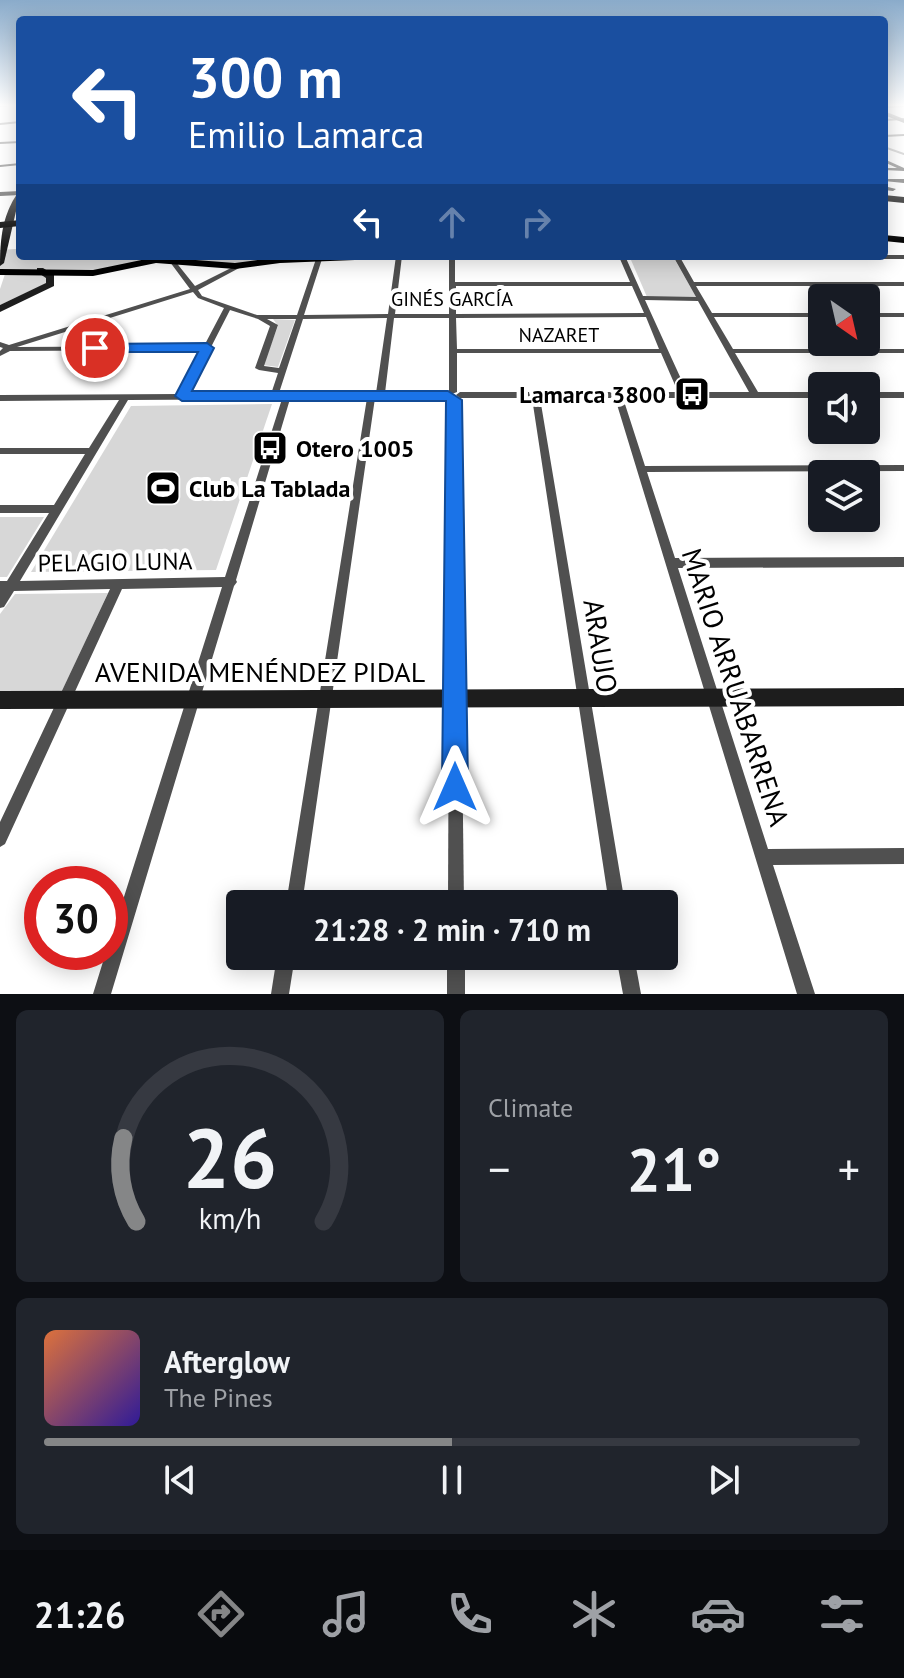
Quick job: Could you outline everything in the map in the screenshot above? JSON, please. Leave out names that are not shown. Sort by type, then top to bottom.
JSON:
[{"type":"main road","points":[[0,263],[5,226],[15,210]]},
{"type":"main road","points":[[0,272],[40,270],[93,273],[156,260],[239,266],[280,260]]},
{"type":"main road","points":[[0,309],[51,284],[51,277],[40,270]]},
{"type":"main road","name":"AVENIDA MENÉNDEZ PIDAL","points":[[0,700],[904,697]]},
{"type":"street","points":[[888,188],[893,189]]},
{"type":"street","points":[[274,396],[319,260]]},
{"type":"street","points":[[296,890],[324,699],[398,260]]},
{"type":"street","points":[[452,260],[456,890]]},
{"type":"street","points":[[624,260],[684,396]]},
{"type":"street","points":[[678,260],[755,395]]},
{"type":"street","name":"GINÉS GARCÍA","points":[[173,262],[200,297],[256,317],[648,315]]},
{"type":"street","points":[[2,349],[193,290],[239,266]]},
{"type":"street","points":[[453,284],[635,284]]},
{"type":"street","points":[[692,284],[904,284]]},
{"type":"street","points":[[641,298],[701,299]]},
{"type":"street","points":[[182,396],[228,307]]},
{"type":"street","points":[[710,315],[808,315]]},
{"type":"street","points":[[880,315],[904,315]]},
{"type":"street","points":[[256,317],[274,325],[259,368],[283,371]]},
{"type":"street","points":[[2,349],[207,348]]},
{"type":"street","name":"NAZARET","points":[[453,351],[664,351]]},
{"type":"street","points":[[731,351],[904,351]]},
{"type":"street","name":"MARIO ARRUABARRENA","points":[[618,395],[806,994]]},
{"type":"street","points":[[0,398],[808,395]]},
{"type":"street","points":[[880,395],[904,395]]},
{"type":"street","points":[[102,994],[287,396]]},
{"type":"street","name":"ARAUJO","points":[[536,396],[615,890]]},
{"type":"street","points":[[0,603],[6,586],[58,509],[125,397]]},
{"type":"street","points":[[0,451],[92,451]]},
{"type":"street","points":[[641,469],[904,468]]},
{"type":"street","points":[[0,509],[58,509]]},
{"type":"street","points":[[671,563],[904,562]]},
{"type":"street","name":"PELAGIO LUNA","points":[[6,586],[231,582]]},
{"type":"street","points":[[0,839],[118,584]]},
{"type":"street","points":[[764,857],[904,856]]},
{"type":"street","points":[[280,994],[284,970]]},
{"type":"street","points":[[456,970],[456,994]]},
{"type":"street","points":[[628,970],[632,994]]},
{"type":"shaded area","points":[[16,249],[16,260],[156,260],[98,272],[0,270],[0,250]]},
{"type":"shaded area","points":[[156,260],[322,260],[235,266]]},
{"type":"shaded area","points":[[631,260],[675,260],[696,297],[647,297]]},
{"type":"shaded area","points":[[37,272],[49,279],[47,283],[0,305],[0,289],[5,274]]},
{"type":"shaded area","points":[[273,319],[295,320],[278,367],[263,365],[278,326]]},
{"type":"shaded area","name":"Club La Tablada","points":[[272,404],[216,570],[31,572],[131,406]]},
{"type":"shaded area","points":[[0,517],[44,517],[7,577],[0,577]]},
{"type":"shaded area","points":[[108,593],[62,691],[0,692],[0,614],[15,594]]},
{"type":"waterway","points":[[897,151],[904,154]]},
{"type":"place","name":"Lamarca 3800","points":[[692,394]]},
{"type":"place","name":"Otero 1005","points":[[270,448]]},
{"type":"place","name":"Club La Tablada","points":[[163,488]]},
{"type":"route","points":[[95,348],[207,348],[182,396],[448,395],[454,400],[455,787]]}]
